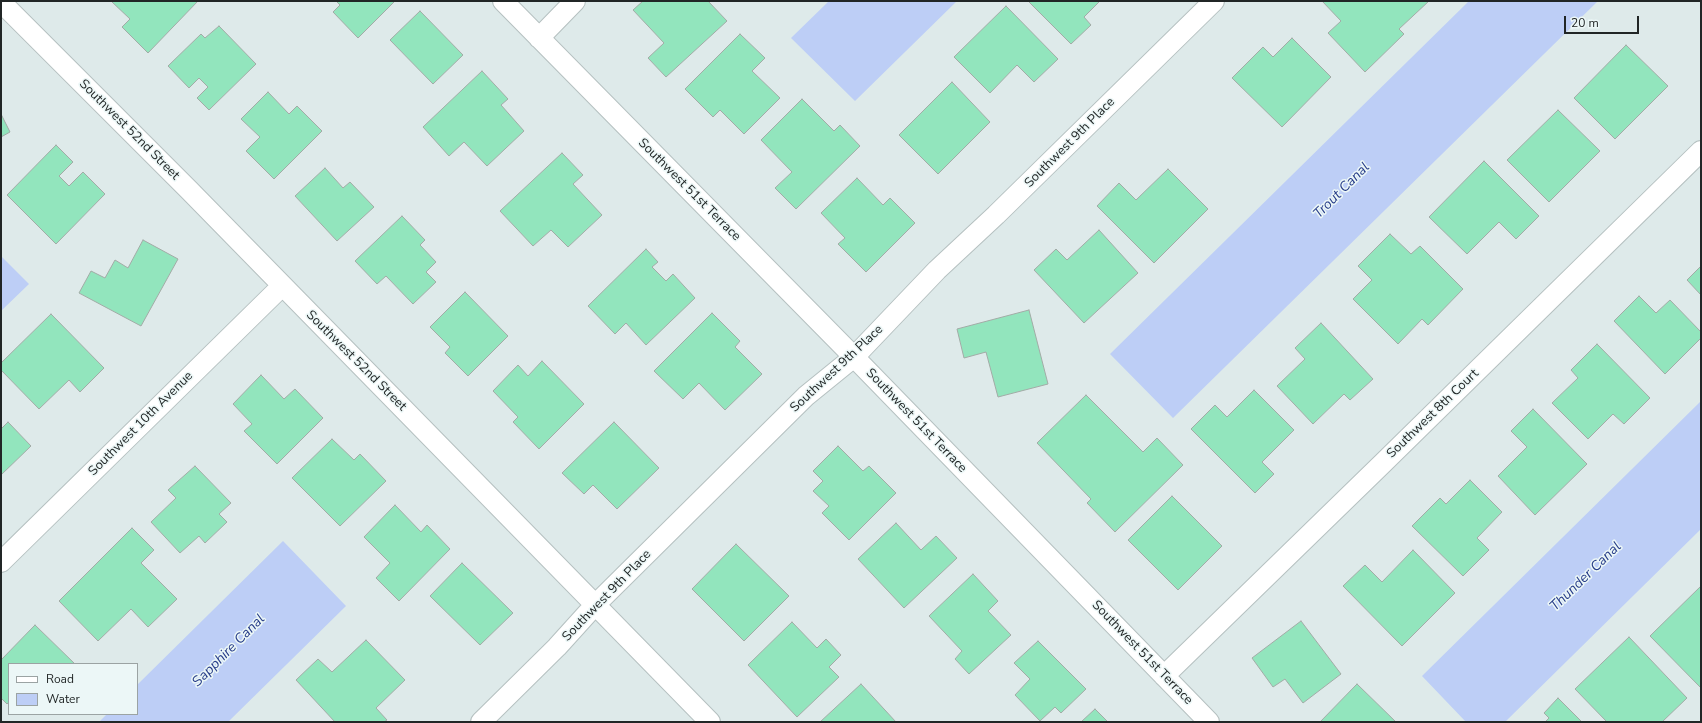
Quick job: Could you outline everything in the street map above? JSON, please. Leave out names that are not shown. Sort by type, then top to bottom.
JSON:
[{"type":"street","name":"Southwest 51st Terrace","points":[[503,1],[854,357],[1210,722]]},
{"type":"street","points":[[539,38],[575,1]]},
{"type":"street","name":"Southwest 9th Place","points":[[481,722],[557,647],[595,605],[806,396],[854,357],[937,270],[996,215],[1214,1]]},
{"type":"street","name":"Southwest 52nd Street","points":[[1,2],[188,190],[710,722]]},
{"type":"street","name":"Southwest 8th Court","points":[[1164,676],[1388,459],[1701,151]]},
{"type":"street","name":"Southwest 10th Avenue","points":[[1,562],[282,286]]},
{"type":"water","points":[[829,1],[957,1],[855,101],[791,38]]},
{"type":"water","name":"Trout Canal","points":[[1469,1],[1598,1],[1173,418],[1110,354]]},
{"type":"water","points":[[1,256],[29,284],[1,311]]},
{"type":"water","name":"Thunder Canal","points":[[1701,401],[1701,529],[1505,722],[1466,722],[1422,676]]},
{"type":"water","name":"Sapphire Canal","points":[[283,541],[346,606],[228,722],[99,722],[106,715],[138,715],[138,684]]},
{"type":"building","points":[[111,1],[198,1],[148,53],[122,27],[130,19]]},
{"type":"building","points":[[336,1],[395,1],[358,38],[333,12],[340,5]]},
{"type":"building","points":[[643,1],[708,1],[727,21],[666,77],[648,58],[664,43],[633,10]]},
{"type":"building","points":[[1028,1],[1100,1],[1084,17],[1091,25],[1071,44]]},
{"type":"building","points":[[1322,1],[1429,1],[1399,29],[1404,34],[1365,72],[1328,33],[1341,21]]},
{"type":"building","points":[[1006,6],[1058,59],[1034,82],[1017,65],[990,93],[954,57]]},
{"type":"building","points":[[420,11],[463,55],[433,84],[390,40]]},
{"type":"building","points":[[219,26],[256,64],[209,110],[197,98],[208,87],[199,78],[189,88],[168,66],[201,34],[205,38]]},
{"type":"building","points":[[740,34],[765,58],[752,71],[780,98],[744,134],[720,110],[713,117],[685,89]]},
{"type":"building","points":[[1292,38],[1331,77],[1282,127],[1232,78],[1263,47],[1273,57]]},
{"type":"building","points":[[1626,45],[1668,86],[1615,139],[1574,98]]},
{"type":"building","points":[[482,71],[508,99],[501,105],[524,131],[487,166],[464,142],[449,156],[423,127]]},
{"type":"building","points":[[952,82],[990,122],[938,174],[899,135]]},
{"type":"building","points":[[268,92],[289,114],[297,106],[322,131],[274,179],[246,151],[260,137],[241,119]]},
{"type":"building","points":[[802,99],[834,131],[840,125],[860,146],[796,209],[775,188],[792,172],[761,140]]},
{"type":"building","points":[[1558,110],[1600,151],[1549,202],[1507,160]]},
{"type":"building","points":[[1,114],[10,132],[1,137]]},
{"type":"building","points":[[56,145],[73,162],[59,176],[69,186],[83,172],[105,194],[56,244],[7,195]]},
{"type":"building","points":[[562,153],[583,175],[573,184],[602,215],[568,247],[551,230],[533,246],[500,211]]},
{"type":"building","points":[[1484,161],[1539,216],[1516,239],[1499,222],[1467,254],[1429,217]]},
{"type":"building","points":[[325,168],[343,188],[350,182],[374,207],[337,241],[295,196]]},
{"type":"building","points":[[1168,169],[1208,209],[1154,263],[1097,206],[1119,183],[1136,200]]},
{"type":"building","points":[[857,178],[883,205],[890,198],[915,223],[866,272],[838,244],[845,238],[821,213]]},
{"type":"building","points":[[402,216],[425,240],[420,245],[436,262],[426,272],[436,282],[413,304],[386,276],[377,284],[355,261]]},
{"type":"building","points":[[1099,230],[1138,273],[1084,323],[1034,270],[1056,249],[1067,260]]},
{"type":"building","points":[[1390,234],[1411,254],[1420,246],[1463,289],[1428,325],[1422,319],[1398,344],[1353,299],[1372,280],[1358,266]]},
{"type":"building","points":[[143,240],[178,259],[141,326],[79,293],[91,271],[105,278],[115,260],[128,268]]},
{"type":"building","points":[[646,249],[658,262],[652,267],[666,281],[673,274],[695,298],[646,345],[626,323],[615,334],[588,306]]},
{"type":"building","points":[[1701,266],[1701,295],[1687,280]]},
{"type":"building","points":[[465,292],[508,336],[468,376],[445,353],[450,347],[430,327]]},
{"type":"building","points":[[1639,296],[1656,313],[1670,300],[1701,332],[1701,338],[1665,374],[1614,321]]},
{"type":"building","points":[[1029,310],[1048,384],[998,397],[986,352],[964,358],[957,329]]},
{"type":"building","points":[[712,313],[740,341],[735,347],[762,374],[725,410],[699,383],[683,399],[654,371]]},
{"type":"building","points":[[51,314],[104,368],[80,392],[69,380],[39,409],[1,370],[1,363]]},
{"type":"building","points":[[1321,323],[1373,379],[1350,400],[1344,394],[1313,424],[1277,386],[1305,359],[1295,348]]},
{"type":"building","points":[[1597,344],[1650,398],[1624,424],[1613,414],[1588,439],[1552,403],[1578,378],[1571,370]]},
{"type":"building","points":[[542,361],[584,404],[539,449],[513,422],[518,417],[493,391],[518,365],[528,376]]},
{"type":"building","points":[[261,375],[284,399],[295,389],[323,418],[277,464],[244,431],[252,424],[233,404]]},
{"type":"building","points":[[1254,390],[1294,430],[1262,462],[1274,474],[1255,493],[1191,429],[1215,405],[1227,417]]},
{"type":"building","points":[[1086,395],[1143,452],[1157,438],[1183,465],[1115,532],[1087,503],[1091,499],[1037,443]]},
{"type":"building","points":[[1533,409],[1587,464],[1535,515],[1498,476],[1527,447],[1511,431]]},
{"type":"building","points":[[8,422],[31,446],[1,475],[1,429]]},
{"type":"building","points":[[614,422],[659,468],[617,509],[593,485],[584,494],[562,473]]},
{"type":"building","points":[[332,439],[354,460],[360,454],[386,481],[340,526],[292,478]]},
{"type":"building","points":[[838,446],[863,471],[869,466],[896,493],[849,540],[822,513],[829,506],[813,491],[823,481],[813,471]]},
{"type":"building","points":[[195,466],[231,503],[219,514],[227,522],[205,543],[199,536],[180,553],[151,522],[176,498],[168,490]]},
{"type":"building","points":[[1470,480],[1502,512],[1477,538],[1489,550],[1463,576],[1412,526],[1440,498],[1446,504]]},
{"type":"building","points":[[1172,496],[1222,546],[1178,590],[1128,540]]},
{"type":"building","points":[[395,505],[421,532],[427,525],[450,549],[399,601],[376,578],[390,563],[364,537]]},
{"type":"building","points":[[896,523],[921,550],[936,536],[957,558],[904,608],[858,559]]},
{"type":"building","points":[[132,528],[154,550],[141,563],[177,599],[148,627],[131,609],[98,641],[59,601]]},
{"type":"building","points":[[736,544],[789,596],[744,641],[692,589]]},
{"type":"building","points":[[1413,550],[1455,593],[1402,646],[1343,586],[1365,565],[1382,582]]},
{"type":"building","points":[[462,563],[513,613],[480,645],[430,596]]},
{"type":"building","points":[[973,574],[998,601],[988,611],[1011,635],[969,674],[955,659],[962,651],[929,616]]},
{"type":"building","points":[[1701,586],[1701,686],[1700,687],[1650,636]]},
{"type":"building","points":[[1301,621],[1341,674],[1303,703],[1285,679],[1273,687],[1252,658]]},
{"type":"building","points":[[792,622],[817,648],[826,639],[841,655],[829,667],[839,677],[797,717],[748,665]]},
{"type":"building","points":[[35,625],[74,663],[8,663],[7,704],[1,698],[1,660]]},
{"type":"building","points":[[1629,637],[1687,698],[1662,722],[1607,722],[1575,689]]},
{"type":"building","points":[[366,640],[405,680],[376,708],[387,720],[384,722],[335,722],[296,680],[318,659],[332,672]]},
{"type":"building","points":[[1038,641],[1086,689],[1061,713],[1055,707],[1040,721],[1015,695],[1030,679],[1014,663]]},
{"type":"building","points":[[861,684],[896,722],[820,722]]},
{"type":"building","points":[[1357,684],[1396,722],[1320,722]]},
{"type":"building","points":[[1558,698],[1582,722],[1545,722],[1549,718],[1544,713]]},
{"type":"building","points":[[1095,709],[1108,722],[1081,722]]}]
